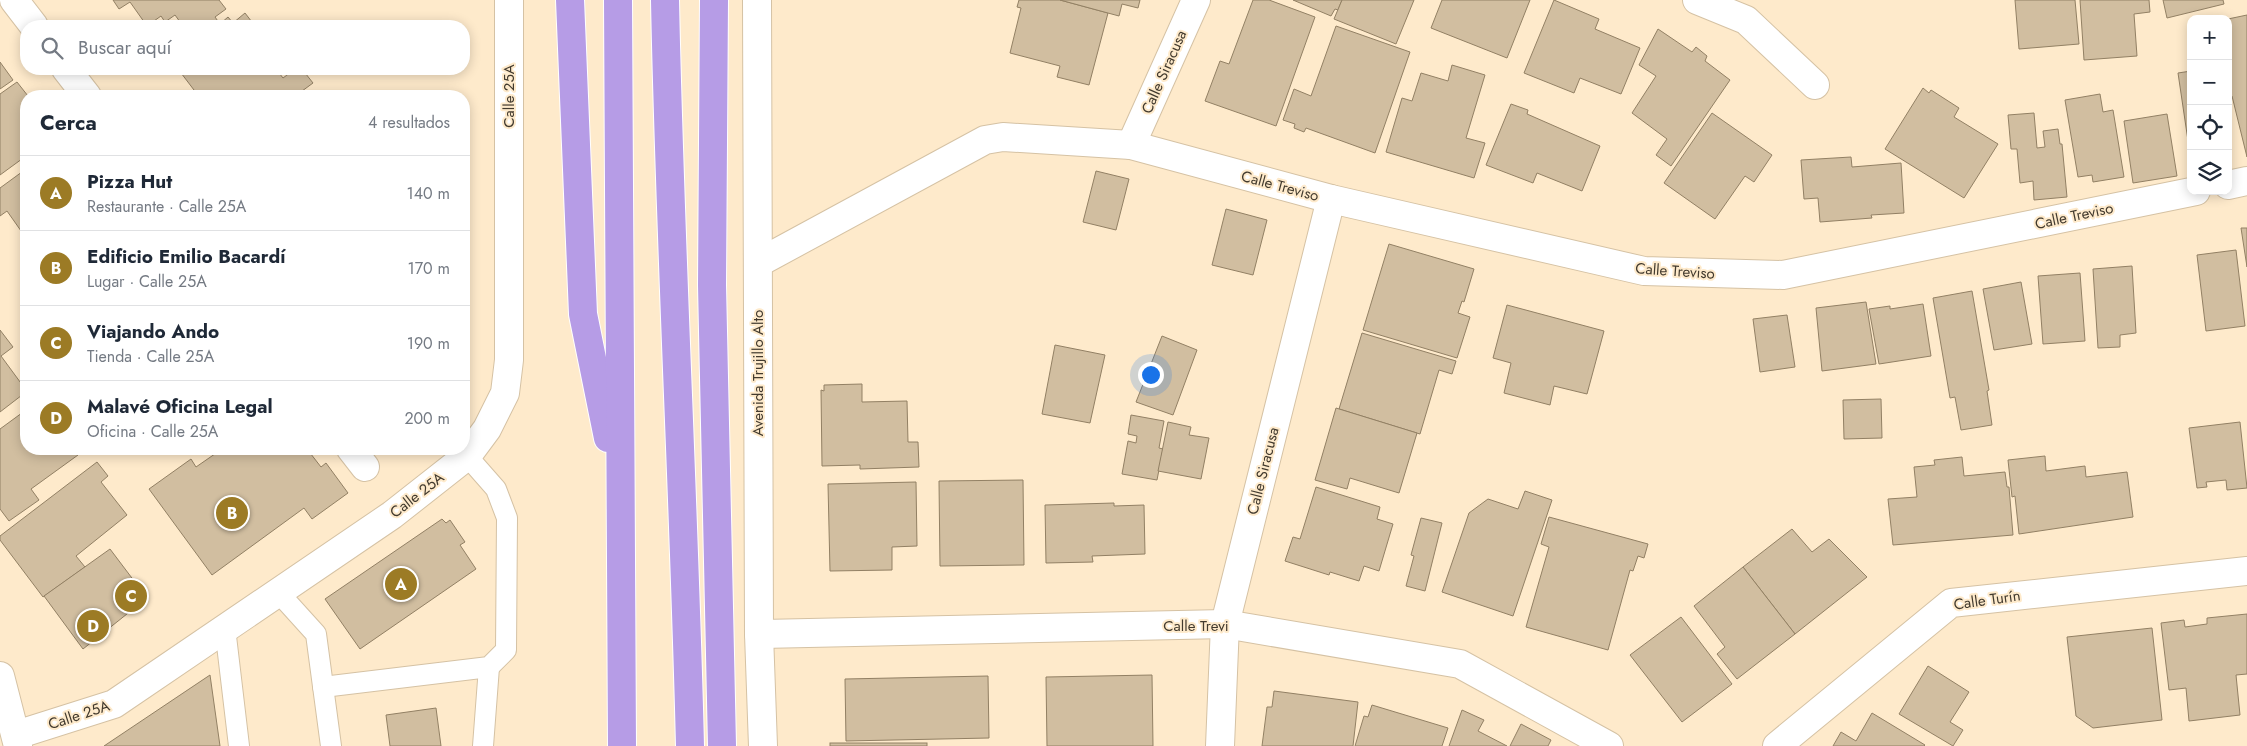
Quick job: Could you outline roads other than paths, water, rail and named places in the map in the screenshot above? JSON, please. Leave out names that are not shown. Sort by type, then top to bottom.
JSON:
[{"type":"highway","points":[[570,0],[583,314],[620,497]]},
{"type":"highway","points":[[618,0],[622,746]]},
{"type":"highway","points":[[665,0],[668,176],[685,541],[690,746]]},
{"type":"highway","points":[[714,0],[712,284],[722,746]]},
{"type":"highway","points":[[609,746],[621,700]]},
{"type":"street","points":[[14,0],[29,20]]},
{"type":"street","name":"Calle 25A","points":[[470,452],[487,429],[505,393],[508,379],[510,0]]},
{"type":"street","name":"Avenida Trujillo Alto","points":[[757,0],[759,634],[763,746]]},
{"type":"street","name":"Calle Siracusa","points":[[1131,145],[1196,0]]},
{"type":"street","points":[[1697,0],[1746,20],[1815,85]]},
{"type":"street","points":[[71,75],[82,90]]},
{"type":"street","name":"Calle Treviso","points":[[758,263],[985,140],[1003,137],[1131,145],[1331,199],[1644,271],[1783,275],[2187,193]]},
{"type":"street","points":[[2232,184],[2247,181]]},
{"type":"street","name":"Calle Siracusa","points":[[1220,746],[1225,624],[1331,199]]},
{"type":"street","name":"Calle 25A","points":[[17,740],[114,704],[392,515],[467,456]]},
{"type":"street","name":"Calle Turín","points":[[1777,746],[1951,602],[2247,571]]},
{"type":"street","name":"Calle Trevi","points":[[759,634],[1225,624],[1460,664],[1609,746]]},
{"type":"street","points":[[0,676],[17,740]]},
{"type":"lane","points":[[323,687],[489,667],[506,650],[507,518],[496,489],[467,456]]},
{"type":"lane","points":[[278,592],[316,634],[331,746]]},
{"type":"lane","points":[[225,628],[238,746]]},
{"type":"lane","points":[[483,746],[489,667]]},
{"type":"place","name":"Edificio Emilio Bacardí","points":[[232,513]]},
{"type":"place","name":"Pizza Hut","points":[[401,584]]},
{"type":"place","name":"Viajando Ando","points":[[131,596]]},
{"type":"place","name":"Malavé Oficina Legal","points":[[93,626]]}]
